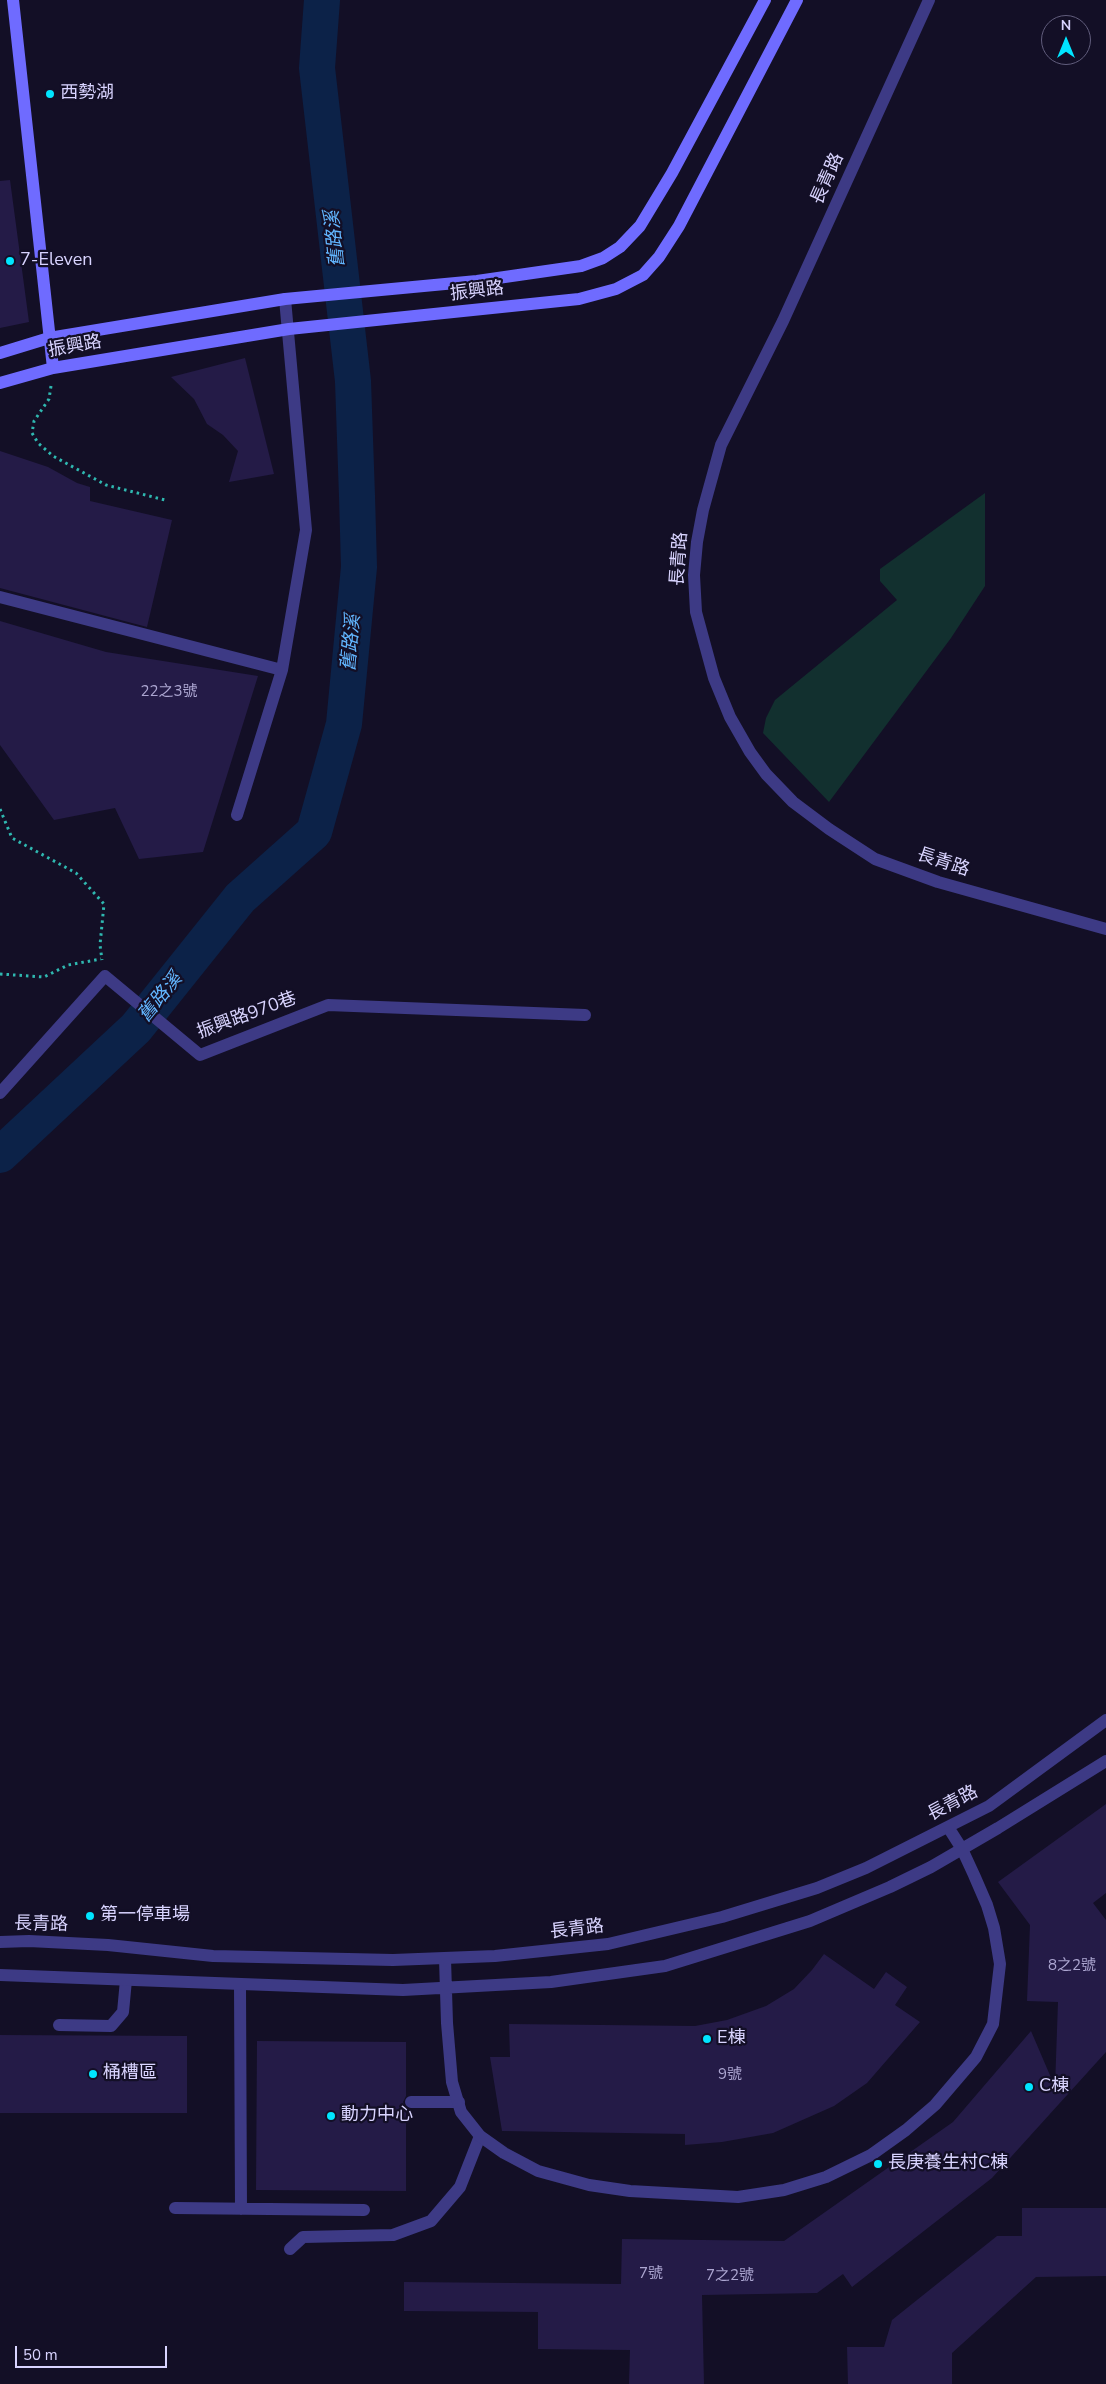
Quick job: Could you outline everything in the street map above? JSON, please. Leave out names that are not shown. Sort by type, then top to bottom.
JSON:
[{"type":"street","points":[[13,0],[53,368]]},
{"type":"street","name":"振興路","points":[[0,353],[49,338],[285,299],[476,281],[581,266],[603,258],[620,246],[640,226],[654,204],[765,0]]},
{"type":"street","name":"振興路","points":[[0,383],[53,368],[289,329],[579,299],[616,288],[643,275],[680,226],[797,0]]},
{"type":"street","name":"長青路","points":[[929,0],[783,321],[721,445],[703,510],[697,542],[694,575],[696,612],[714,678],[730,717],[750,752],[766,774],[793,802],[829,830],[875,859],[938,882],[1106,929]]},
{"type":"street","points":[[238,815],[282,670],[306,530],[285,299]]},
{"type":"street","points":[[0,597],[282,670]]},
{"type":"street","points":[[0,1093],[104,976]]},
{"type":"street","name":"振興路970巷","points":[[104,976],[200,1055],[328,1005],[585,1015]]},
{"type":"street","name":"長青路","points":[[0,1942],[29,1940],[108,1945],[213,1956],[302,1959],[445,1959],[495,1956],[608,1944],[722,1917],[817,1888],[866,1868],[997,1801],[1106,1720]]},
{"type":"street","points":[[0,1975],[403,1990],[550,1982],[665,1966],[810,1921],[890,1887],[962,1849],[1070,1785],[1106,1761]]},
{"type":"street","points":[[445,1959],[449,2059],[452,2082],[461,2112],[480,2136],[504,2153],[538,2171],[589,2185],[630,2191],[738,2197],[784,2190],[826,2177],[871,2155],[906,2130],[935,2105],[976,2057],[993,2024],[1000,1964],[995,1937],[987,1905],[962,1849],[948,1827]]},
{"type":"street","points":[[58,2025],[111,2026],[123,2012],[126,1980]]},
{"type":"street","points":[[240,1984],[240,2209]]},
{"type":"street","points":[[410,2102],[459,2102]]},
{"type":"street","points":[[290,2249],[304,2237],[393,2235],[431,2221],[460,2187],[480,2136]]},
{"type":"street","points":[[175,2208],[364,2210]]},
{"type":"path","points":[[53,368],[49,399],[34,420],[32,433],[38,443],[53,456],[106,485],[165,500]]},
{"type":"path","points":[[0,809],[12,838],[76,873],[104,904],[100,945],[104,976]]},
{"type":"path","points":[[0,974],[44,977],[68,964],[102,959]]},
{"type":"green space","points":[[985,493],[985,586],[951,638],[829,802],[763,733],[766,718],[775,700],[897,600],[880,581],[880,569]]},
{"type":"building","name":"7-Eleven","points":[[10,180],[29,322],[0,328],[0,181]]},
{"type":"building","points":[[245,358],[274,474],[229,482],[238,451],[223,435],[207,424],[194,399],[171,377]]},
{"type":"building","points":[[0,451],[48,467],[77,483],[90,487],[90,501],[172,520],[147,627],[0,588]]},
{"type":"building","points":[[0,621],[106,652],[258,676],[203,852],[139,859],[115,808],[54,820],[0,745]]},
{"type":"building","name":"C棟","points":[[1106,1804],[1106,1893],[1093,1903],[1106,1920],[1106,2052],[992,2178],[852,2287],[843,2274],[817,2293],[702,2295],[704,2384],[629,2384],[630,2350],[538,2349],[538,2312],[404,2311],[404,2282],[621,2284],[622,2239],[784,2241],[953,2122],[1031,2031],[1055,2087],[1058,2002],[1027,2001],[1030,1925],[998,1882]]},
{"type":"building","name":"E棟","points":[[824,1954],[874,1989],[886,1972],[907,1987],[895,2005],[920,2022],[867,2083],[834,2106],[773,2133],[722,2142],[685,2145],[685,2134],[502,2131],[490,2057],[510,2057],[509,2024],[695,2026],[727,2020],[766,2006],[794,1989]]},
{"type":"building","name":"桶槽區","points":[[0,2035],[187,2036],[187,2113],[0,2113]]},
{"type":"building","name":"動力中心","points":[[257,2041],[406,2042],[406,2096],[403,2102],[406,2108],[406,2191],[256,2190]]},
{"type":"building","points":[[1022,2208],[1106,2208],[1106,2276],[1036,2277],[952,2353],[952,2384],[848,2384],[847,2347],[884,2347],[892,2320],[997,2236],[1022,2236]]},
{"type":"waterway","name":"舊路溪","points":[[0,1155],[136,1028],[240,898],[314,832],[344,724],[359,567],[353,381],[317,68],[322,0]]},
{"type":"place","name":"西勢湖","points":[[50,94]]},
{"type":"place","name":"7-Eleven","points":[[10,261]]},
{"type":"place","name":"第一停車場","points":[[90,1916]]},
{"type":"place","name":"E棟","points":[[707,2039]]},
{"type":"place","name":"桶槽區","points":[[93,2074]]},
{"type":"place","name":"C棟","points":[[1029,2087]]},
{"type":"place","name":"動力中心","points":[[331,2116]]},
{"type":"place","name":"長庚養生村C棟","points":[[878,2164]]}]
